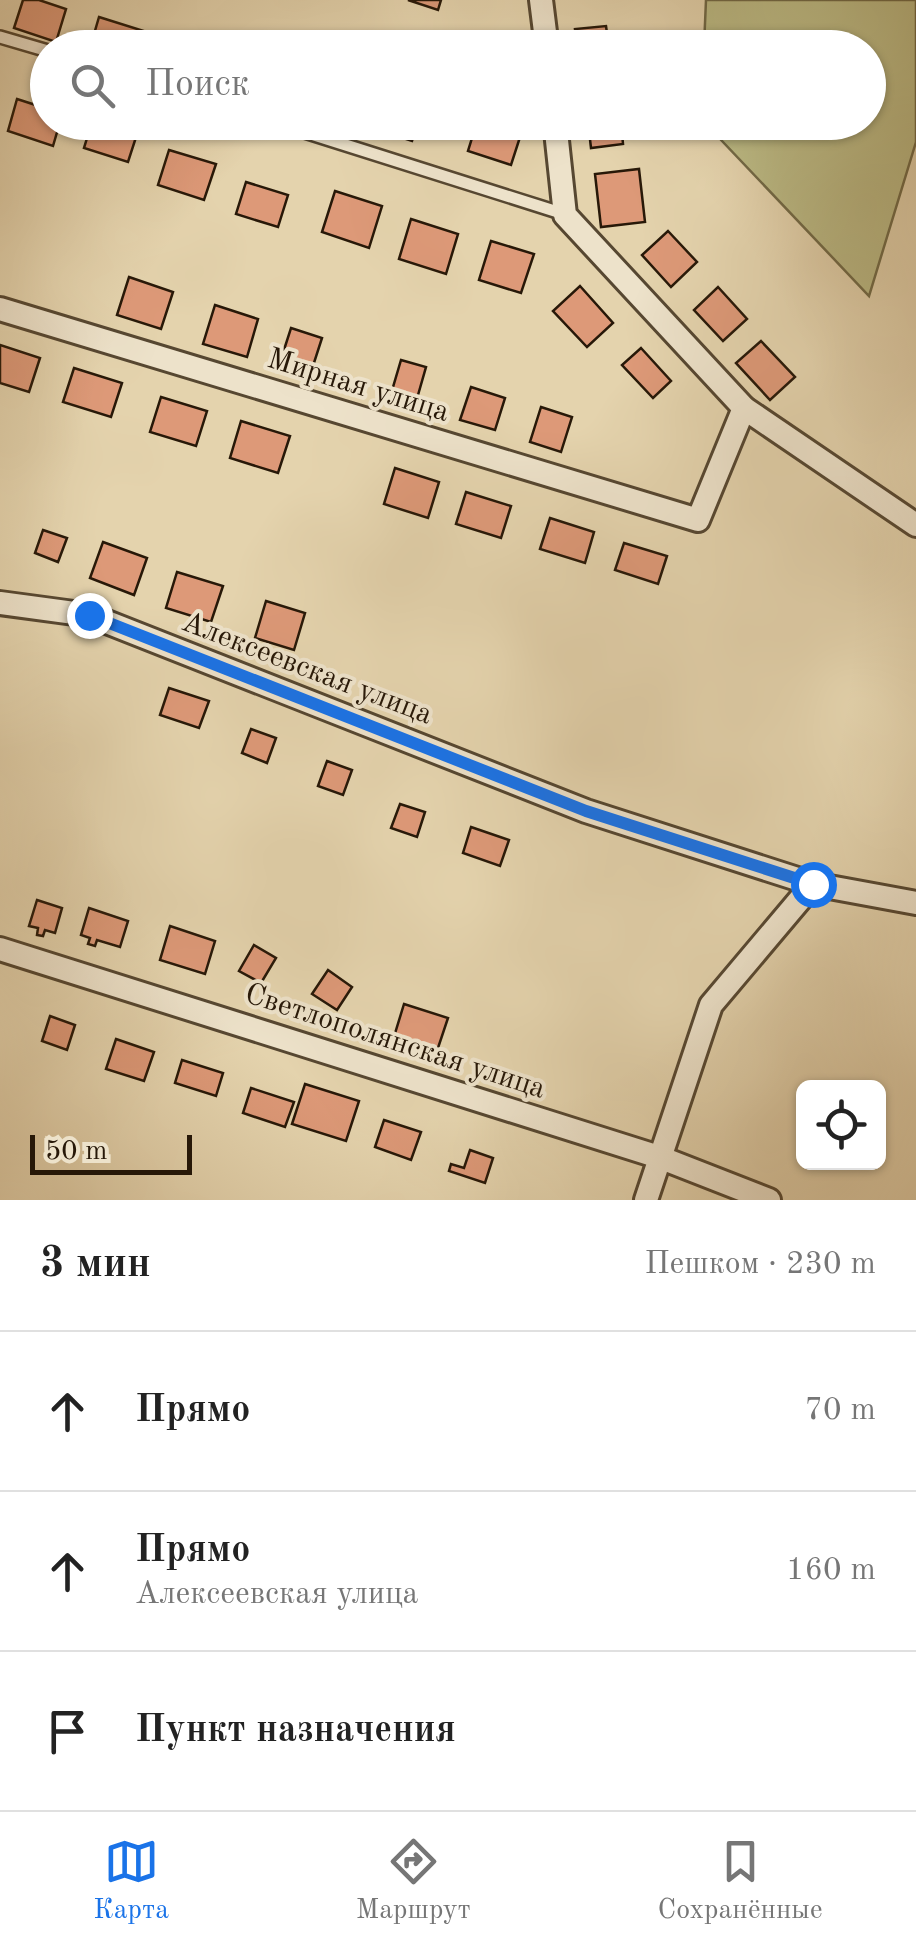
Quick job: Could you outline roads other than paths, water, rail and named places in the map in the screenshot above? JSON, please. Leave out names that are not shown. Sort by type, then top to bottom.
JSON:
[{"type":"street","points":[[541,0],[544,30]]},
{"type":"street","points":[[557,140],[565,215],[744,408],[916,525]]},
{"type":"street","name":"Мирная улица","points":[[0,308],[698,520],[744,408]]},
{"type":"street","name":"Алексеевская улица","points":[[0,603],[89,615],[586,811],[813,884],[916,902]]},
{"type":"street","points":[[646,1200],[711,1005],[813,884]]},
{"type":"street","name":"Светлополянская улица","points":[[0,948],[659,1157],[769,1200]]},
{"type":"lane","points":[[0,36],[30,46]]},
{"type":"lane","points":[[329,140],[565,215]]}]
